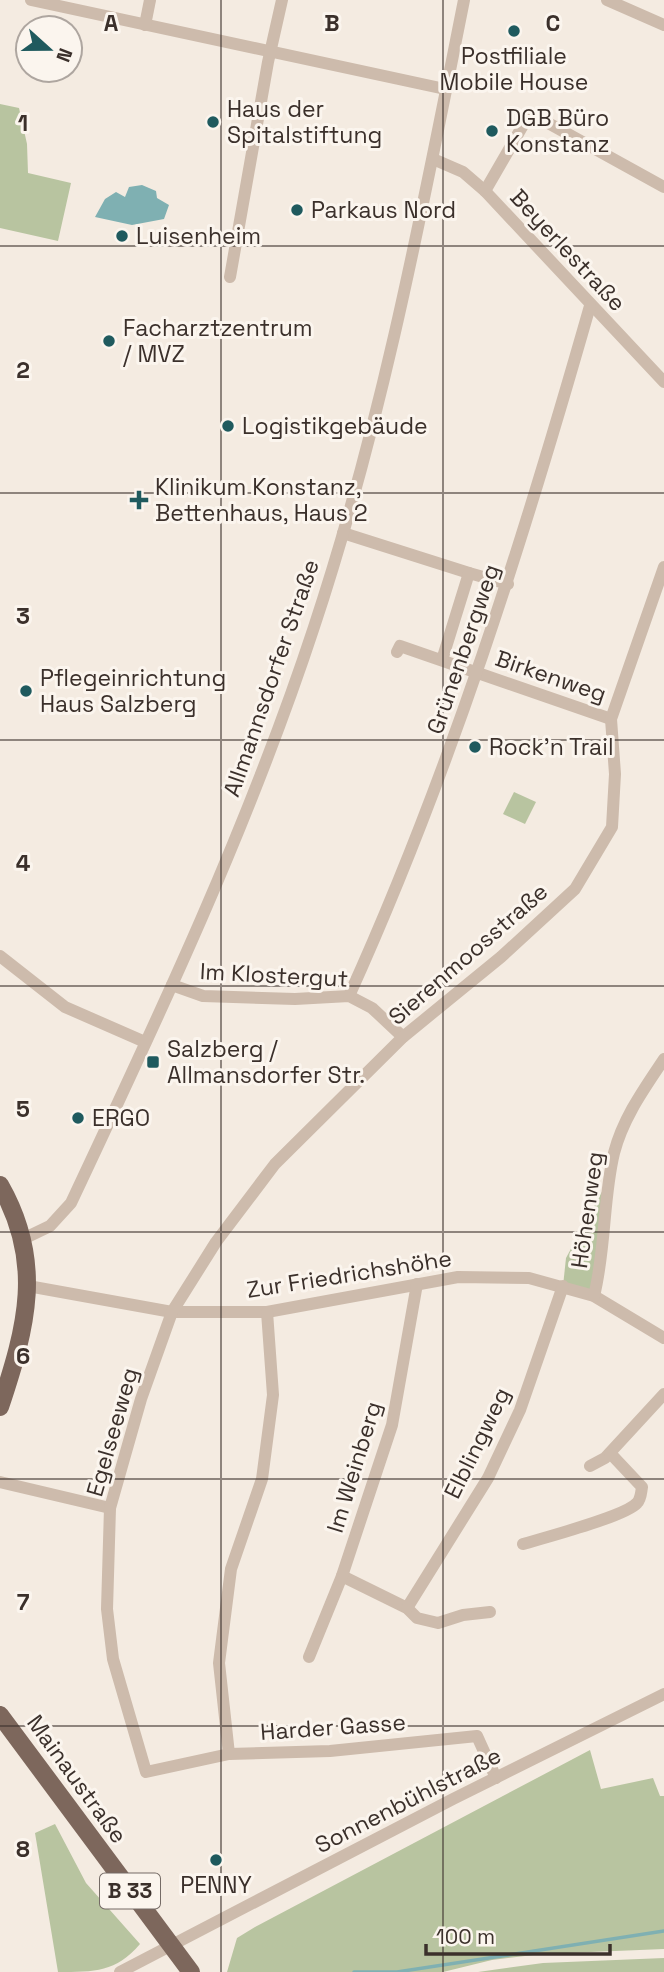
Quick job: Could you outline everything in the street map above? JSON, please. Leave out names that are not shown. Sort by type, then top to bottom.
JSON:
[{"type":"main road","points":[[0,1185],[18,1219],[28,1286],[22,1329],[0,1407]]},
{"type":"main road","name":"Mainaustraße","points":[[0,1714],[191,1972]]},
{"type":"street","points":[[31,0],[445,89]]},
{"type":"street","points":[[145,25],[150,0]]},
{"type":"street","points":[[230,277],[282,0]]},
{"type":"street","name":"Allmannsdorfer Straße","points":[[23,1239],[50,1226],[71,1203],[172,985],[263,769],[314,626],[378,409],[433,159],[464,0]]},
{"type":"street","points":[[607,0],[664,25]]},
{"type":"street","points":[[485,191],[530,113],[664,187]]},
{"type":"street","name":"Beyerlestraße","points":[[433,159],[463,172],[485,191],[664,383]]},
{"type":"street","name":"Grünenbergweg","points":[[349,996],[432,799],[478,673],[508,584],[590,306]]},
{"type":"street","points":[[343,533],[508,584]]},
{"type":"street","name":"Sierenmoosstraße","points":[[172,1312],[216,1242],[275,1164],[403,1037],[492,965],[575,889],[612,827],[615,774],[611,719],[664,567]]},
{"type":"street","points":[[442,660],[469,573]]},
{"type":"street","name":"Birkenweg","points":[[397,652],[400,646],[611,719]]},
{"type":"street","points":[[0,956],[65,1007],[145,1042]]},
{"type":"street","name":"Im Klostergut","points":[[172,985],[203,996],[295,999],[349,996],[372,1008],[403,1037]]},
{"type":"street","name":"Höhenweg","points":[[594,1296],[601,1268],[614,1154],[635,1101],[664,1059]]},
{"type":"street","name":"Zur Friedrichshöhe","points":[[28,1286],[172,1312],[267,1312],[458,1277],[528,1278],[594,1296],[664,1338]]},
{"type":"street","name":"Im Weinberg","points":[[309,1657],[342,1576],[393,1425],[418,1284]]},
{"type":"street","name":"Elblingweg","points":[[407,1608],[488,1478],[520,1410],[563,1286]]},
{"type":"street","name":"Egelseeweg","points":[[146,1772],[113,1659],[107,1609],[110,1508],[141,1399],[172,1312]]},
{"type":"street","points":[[229,1755],[219,1663],[231,1569],[262,1479],[273,1395],[267,1312]]},
{"type":"street","points":[[590,1465],[610,1453],[664,1394]]},
{"type":"street","points":[[523,1544],[612,1516],[631,1508],[639,1501],[642,1488],[610,1453]]},
{"type":"street","points":[[0,1482],[110,1508]]},
{"type":"street","points":[[342,1576],[407,1608],[417,1618],[438,1623],[463,1615],[490,1612]]},
{"type":"street","name":"Sonnenbühlstraße","points":[[120,1972],[664,1694]]},
{"type":"street","name":"Harder Gasse","points":[[146,1772],[229,1755],[330,1751],[477,1736],[496,1778]]},
{"type":"green space","points":[[0,104],[19,108],[27,144],[28,173],[71,183],[58,241],[0,228]]},
{"type":"green space","points":[[514,792],[536,802],[525,824],[503,814]]},
{"type":"green space","points":[[611,1175],[593,1295],[563,1286],[566,1258]]},
{"type":"green space","points":[[590,1750],[601,1789],[653,1778],[660,1796],[664,1796],[664,1949],[542,1954],[492,1960],[443,1972],[227,1972],[237,1938]]},
{"type":"green space","points":[[55,1824],[86,1883],[140,1944],[113,1965],[94,1971],[58,1972],[35,1833]]},
{"type":"green space","points":[[664,1958],[664,1972],[478,1972],[543,1963]]},
{"type":"water","points":[[142,185],[156,191],[157,198],[169,205],[164,219],[132,225],[95,217],[105,199],[116,192],[125,197],[129,187]]},
{"type":"waterway","points":[[354,1972],[397,1972],[664,1931]]},
{"type":"place","name":"Postfiliale Mobile House","points":[[514,31]]},
{"type":"place","name":"Haus der Spitalstiftung","points":[[213,122]]},
{"type":"place","name":"DGB Büro Konstanz","points":[[492,131]]},
{"type":"place","name":"Parkaus Nord","points":[[297,210]]},
{"type":"place","name":"Luisenheim","points":[[122,236]]},
{"type":"place","name":"Facharztzentrum / MVZ","points":[[109,341]]},
{"type":"place","name":"Logistikgebäude","points":[[228,426]]},
{"type":"place","name":"Klinikum Konstanz, Bettenhaus, Haus 2","points":[[139,500]]},
{"type":"place","name":"Pflegeinrichtung Haus Salzberg","points":[[26,691]]},
{"type":"place","name":"Rock'n Trail","points":[[475,747]]},
{"type":"place","name":"Salzberg / Allmansdorfer Str.","points":[[153,1062]]},
{"type":"place","name":"ERGO","points":[[78,1118]]},
{"type":"place","name":"PENNY","points":[[216,1860]]}]
